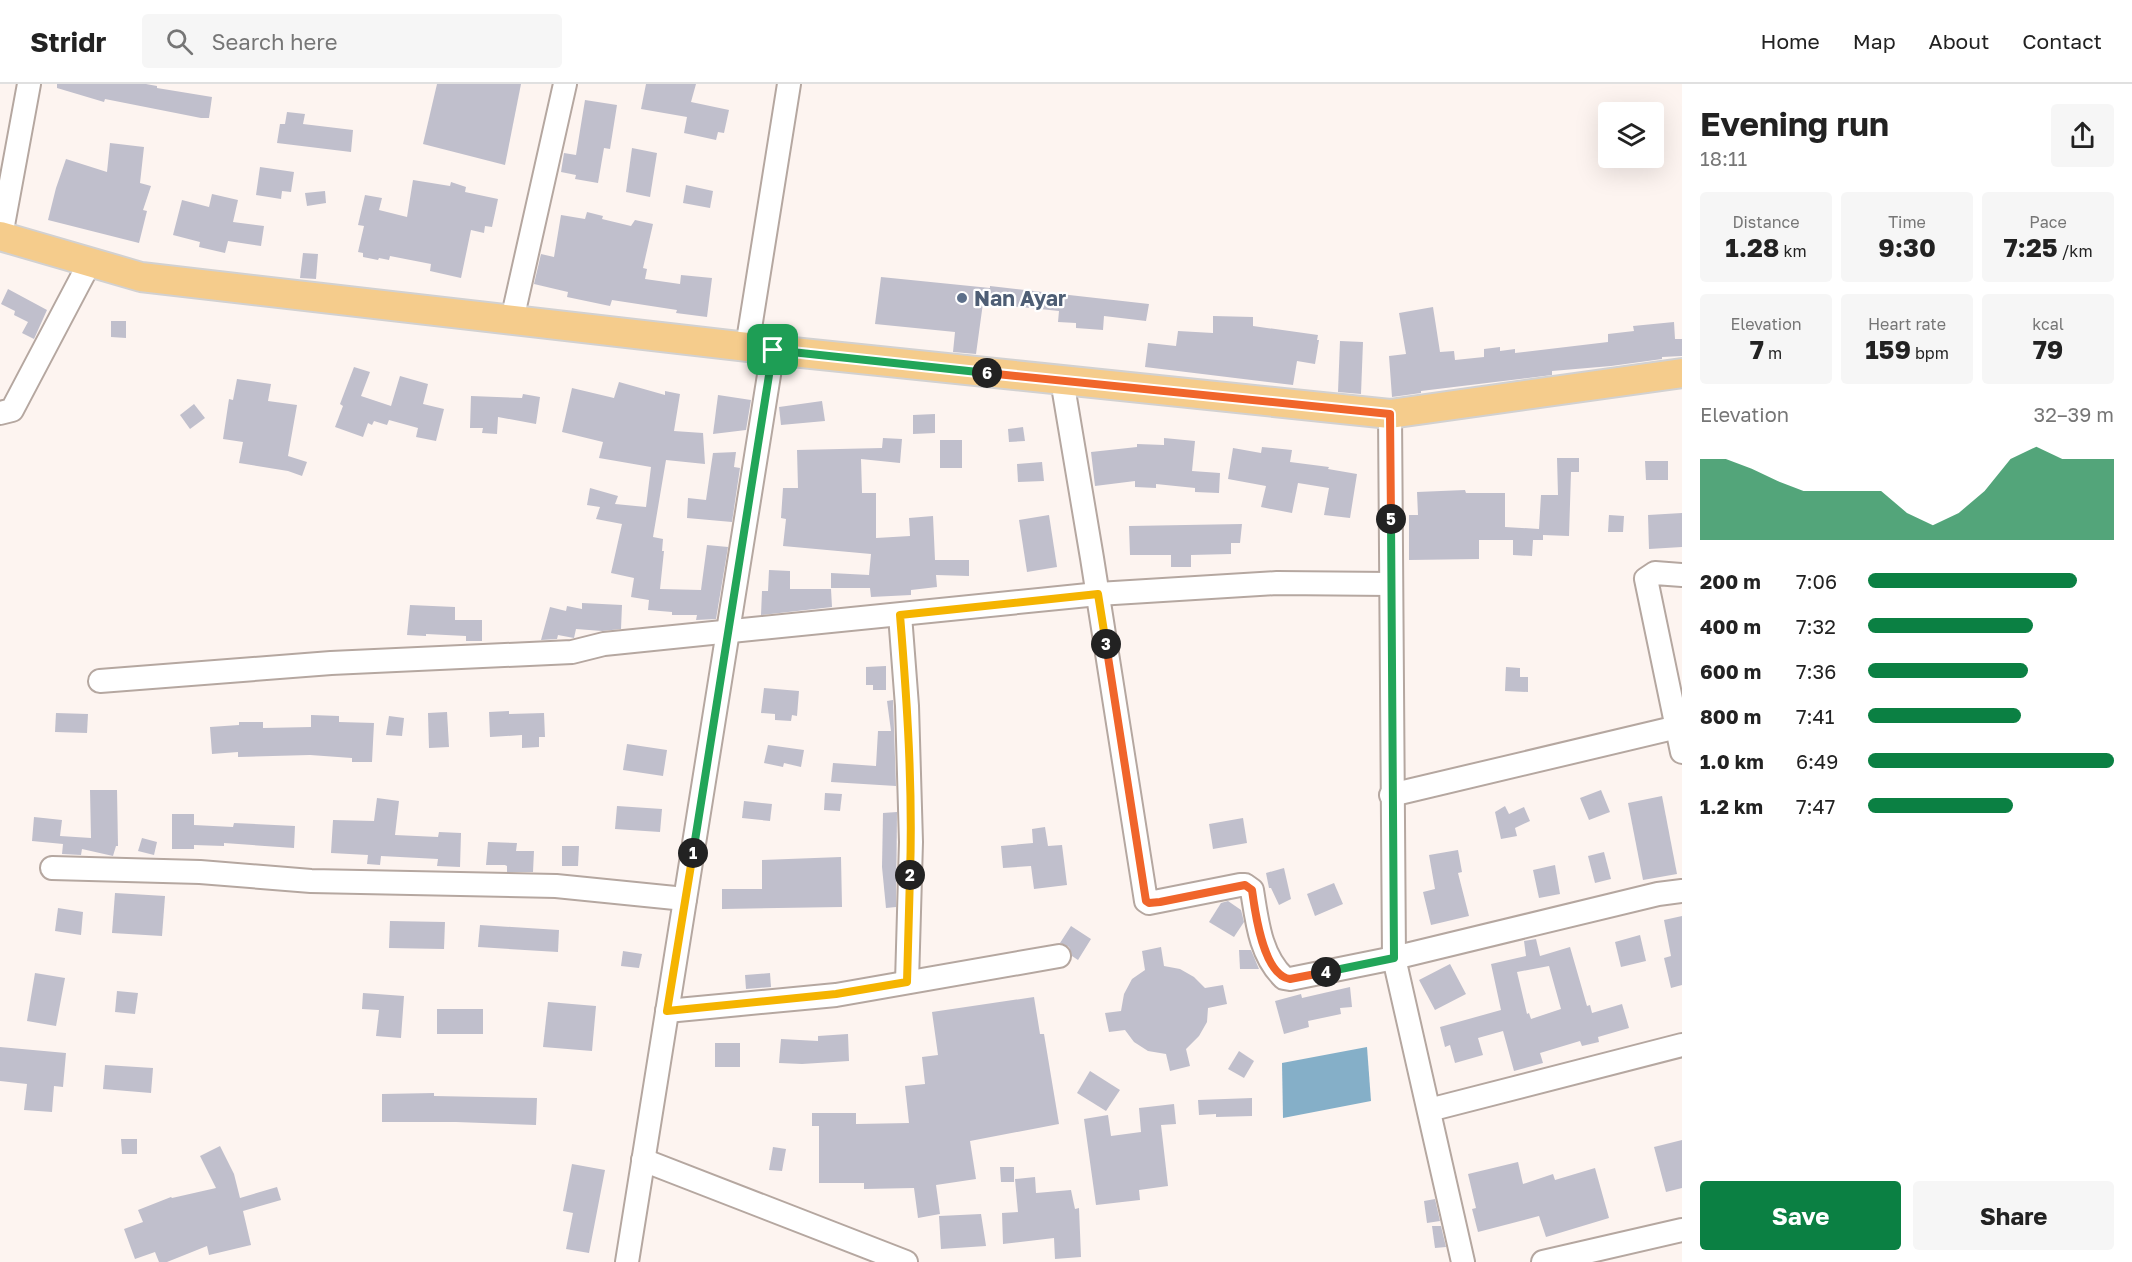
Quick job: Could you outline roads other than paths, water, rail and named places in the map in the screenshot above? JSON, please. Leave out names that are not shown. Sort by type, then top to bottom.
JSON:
[{"type":"main road","points":[[1,236],[141,277],[760,349],[1390,414],[1682,373]]},
{"type":"street","points":[[1,236],[29,84]]},
{"type":"street","points":[[512,320],[565,84]]},
{"type":"street","points":[[627,1262],[728,633],[789,84]]},
{"type":"street","points":[[0,413],[12,410],[90,262]]},
{"type":"street","points":[[1062,380],[1146,901],[1149,903],[1240,885],[1248,886],[1252,890],[1258,929],[1269,960],[1284,978],[1290,979],[1394,958],[1658,894],[1682,891]]},
{"type":"street","points":[[1390,414],[1391,795],[1394,958],[1463,1262]]},
{"type":"street","points":[[1682,575],[1655,573],[1646,579],[1679,727],[1682,752]]},
{"type":"street","points":[[100,681],[331,663],[572,652],[604,644],[1098,594],[1277,583],[1391,584]]},
{"type":"street","points":[[900,615],[907,705],[911,842],[907,982]]},
{"type":"street","points":[[1391,795],[1679,727]]},
{"type":"street","points":[[52,868],[200,872],[311,881],[556,886],[685,899]]},
{"type":"street","points":[[667,1011],[836,994],[1059,956]]},
{"type":"street","points":[[1429,1110],[1682,1045]]},
{"type":"street","points":[[643,1160],[906,1262]]},
{"type":"street","points":[[1544,1262],[1682,1230]]},
{"type":"water","points":[[1367,1047],[1371,1101],[1283,1118],[1282,1063]]},
{"type":"place","name":"Nan Ayar","points":[[962,298]]}]
